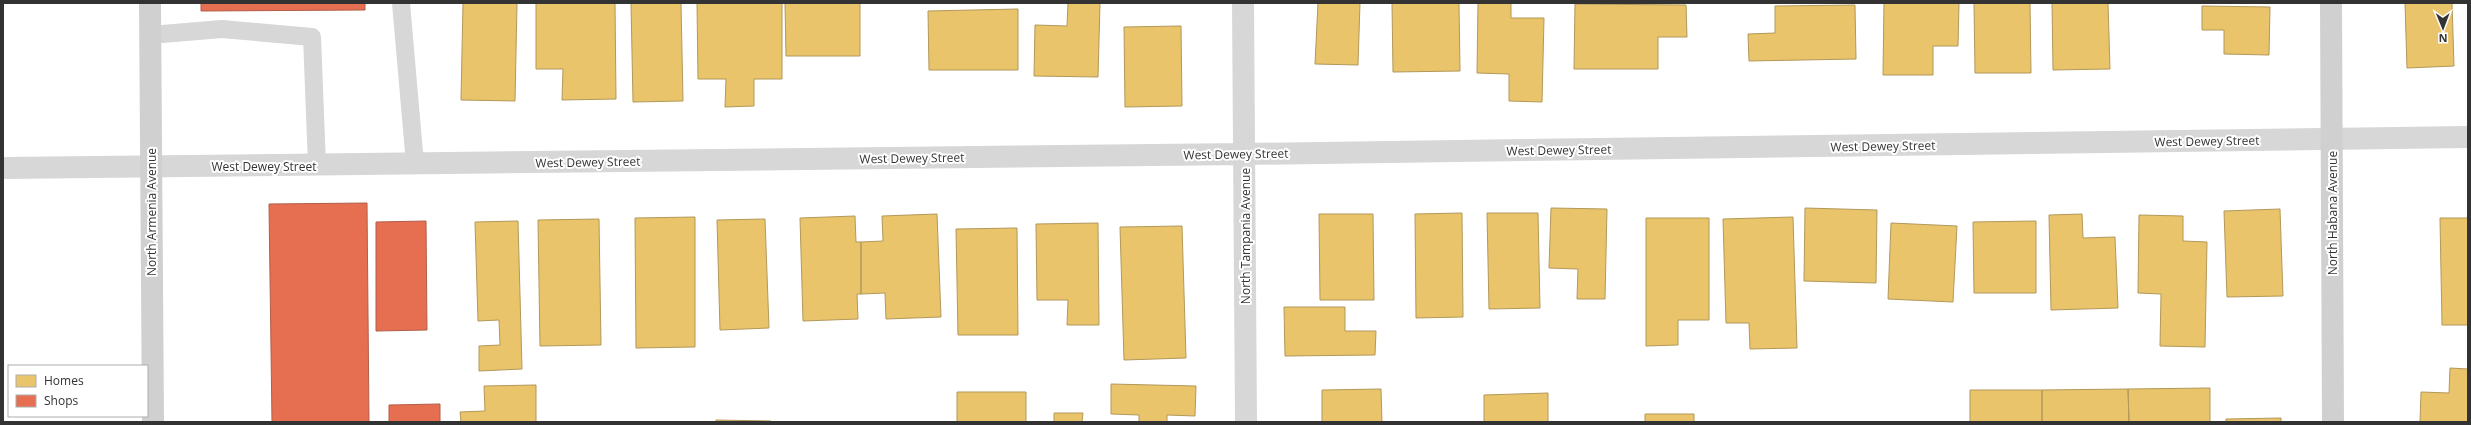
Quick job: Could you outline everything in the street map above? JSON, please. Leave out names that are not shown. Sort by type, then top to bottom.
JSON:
[{"type":"main road","name":"North Armenia Avenue","points":[[150,3],[153,422]]},
{"type":"main road","name":"North Habana Avenue","points":[[2331,3],[2334,422]]},
{"type":"street","name":"North Tampania Avenue","points":[[1243,3],[1246,422]]},
{"type":"street","name":"West Dewey Street","points":[[3,168],[1244,154],[2468,137]]},
{"type":"lane","points":[[401,3],[415,164]]},
{"type":"lane","points":[[150,35],[222,29],[312,37],[317,165]]},
{"type":"building: Homes","points":[[463,3],[517,3],[515,101],[461,100]]},
{"type":"building: Homes","points":[[536,3],[615,3],[616,99],[562,100],[563,69],[536,69]]},
{"type":"building: Homes","points":[[631,3],[681,3],[683,101],[633,102]]},
{"type":"building: Homes","points":[[697,3],[782,3],[782,79],[754,79],[754,106],[725,107],[726,79],[698,79]]},
{"type":"building: Homes","points":[[785,3],[860,3],[860,56],[786,56]]},
{"type":"building: Homes","points":[[1068,3],[1100,3],[1098,77],[1034,76],[1035,25],[1067,26]]},
{"type":"building: Homes","points":[[1318,3],[1360,3],[1358,65],[1315,64]]},
{"type":"building: Homes","points":[[1392,3],[1459,3],[1460,71],[1393,72]]},
{"type":"building: Homes","points":[[1478,3],[1511,3],[1511,18],[1544,18],[1542,102],[1509,101],[1509,74],[1477,73]]},
{"type":"building: Homes","points":[[1884,3],[1959,3],[1958,46],[1933,46],[1933,75],[1883,75]]},
{"type":"building: Homes","points":[[1974,3],[2030,3],[2031,73],[1975,73]]},
{"type":"building: Homes","points":[[2052,3],[2108,3],[2110,69],[2053,70]]},
{"type":"building: Homes","points":[[2405,3],[2452,3],[2454,66],[2407,68]]},
{"type":"building: Homes","points":[[1575,4],[1686,5],[1687,37],[1658,37],[1658,69],[1574,69]]},
{"type":"building: Homes","points":[[1855,5],[1856,59],[1749,61],[1748,34],[1775,33],[1775,6]]},
{"type":"building: Homes","points":[[2202,6],[2270,7],[2269,55],[2224,54],[2224,30],[2202,30]]},
{"type":"building: Homes","points":[[1018,9],[1018,70],[929,70],[928,11]]},
{"type":"building: Homes","points":[[1181,26],[1182,106],[1125,107],[1124,27]]},
{"type":"building: Homes","points":[[1551,208],[1607,209],[1605,299],[1577,299],[1578,269],[1549,268]]},
{"type":"building: Homes","points":[[1805,208],[1877,210],[1876,283],[1804,281]]},
{"type":"building: Homes","points":[[2280,209],[2283,296],[2227,297],[2224,211]]},
{"type":"building: Homes","points":[[1462,213],[1463,317],[1416,318],[1415,214]]},
{"type":"building: Homes","points":[[1487,213],[1538,213],[1540,308],[1489,309]]},
{"type":"building: Homes","points":[[937,214],[941,317],[886,319],[885,293],[861,294],[861,242],[883,241],[882,216]]},
{"type":"building: Homes","points":[[1319,214],[1373,214],[1374,300],[1320,300]]},
{"type":"building: Homes","points":[[2082,214],[2083,238],[2115,237],[2118,308],[2051,310],[2049,215]]},
{"type":"building: Homes","points":[[2139,215],[2183,216],[2183,241],[2207,242],[2205,347],[2160,346],[2161,294],[2138,293]]},
{"type":"building: Homes","points":[[855,216],[856,242],[861,242],[861,294],[857,294],[858,319],[803,321],[800,218]]},
{"type":"building: Homes","points":[[695,217],[695,347],[636,348],[635,218]]},
{"type":"building: Homes","points":[[1793,217],[1797,348],[1750,349],[1749,323],[1726,323],[1723,219]]},
{"type":"building: Homes","points":[[1646,218],[1709,218],[1709,320],[1678,320],[1678,345],[1646,346]]},
{"type":"building: Homes","points":[[2440,218],[2468,218],[2468,325],[2442,325]]},
{"type":"building: Homes","points":[[599,219],[601,345],[540,346],[538,220]]},
{"type":"building: Homes","points":[[765,219],[769,328],[720,330],[717,220]]},
{"type":"building: Homes","points":[[518,221],[522,369],[479,371],[479,346],[500,345],[499,320],[478,321],[475,222]]},
{"type":"building: Homes","points":[[2036,221],[2036,293],[1974,293],[1973,222]]},
{"type":"building: Homes","points":[[1098,223],[1099,325],[1067,325],[1068,300],[1037,300],[1036,224]]},
{"type":"building: Homes","points":[[1891,223],[1957,226],[1953,302],[1888,299]]},
{"type":"building: Homes","points":[[1182,226],[1186,358],[1124,360],[1120,227]]},
{"type":"building: Homes","points":[[1017,228],[1018,335],[958,335],[956,229]]},
{"type":"building: Homes","points":[[1284,307],[1345,307],[1345,331],[1376,331],[1375,355],[1285,356]]},
{"type":"building: Homes","points":[[2450,368],[2468,369],[2468,422],[2420,422],[2421,392],[2449,393]]},
{"type":"building: Homes","points":[[1111,384],[1196,386],[1195,416],[1167,415],[1167,422],[1139,422],[1139,415],[1111,414]]},
{"type":"building: Homes","points":[[536,385],[536,422],[461,422],[460,412],[485,411],[484,386]]},
{"type":"building: Homes","points":[[2210,388],[2210,422],[2129,422],[2128,389]]},
{"type":"building: Homes","points":[[1381,389],[1382,422],[1322,422],[1322,390]]},
{"type":"building: Homes","points":[[2128,389],[2129,422],[2042,422],[2042,390]]},
{"type":"building: Homes","points":[[1970,390],[2042,390],[2042,422],[1970,422]]},
{"type":"building: Homes","points":[[957,392],[1026,392],[1026,422],[957,422]]},
{"type":"building: Homes","points":[[1548,393],[1548,422],[1484,422],[1484,395]]},
{"type":"building: Homes","points":[[1054,413],[1083,413],[1082,422],[1054,422]]},
{"type":"building: Homes","points":[[1645,414],[1694,414],[1694,422],[1645,422]]},
{"type":"building: Homes","points":[[2281,418],[2281,422],[2226,422],[2226,419]]},
{"type":"building: Homes","points":[[716,420],[771,421],[771,422],[716,422]]},
{"type":"building: Shops","points":[[201,3],[365,3],[365,10],[201,11]]},
{"type":"building: Shops","points":[[367,203],[369,422],[272,422],[269,204]]},
{"type":"building: Shops","points":[[426,221],[427,330],[376,331],[376,222]]},
{"type":"building: Shops","points":[[440,404],[440,422],[389,422],[389,405]]}]
